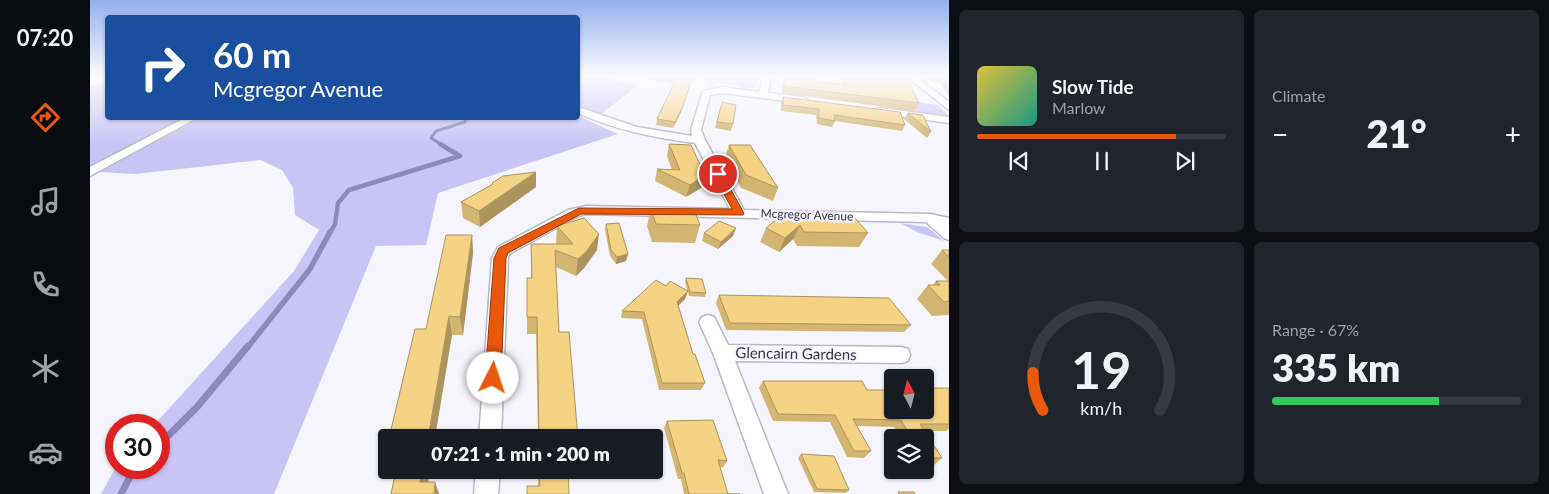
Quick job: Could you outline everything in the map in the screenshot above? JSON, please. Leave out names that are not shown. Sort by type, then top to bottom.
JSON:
[{"type":"street","points":[[705,99],[696,130],[698,140],[739,213]]},
{"type":"street","points":[[791,99],[812,102]]},
{"type":"street","points":[[939,99],[949,107]]},
{"type":"street","points":[[871,110],[949,120]]},
{"type":"street","points":[[580,111],[602,121],[634,130],[670,138],[698,140]]},
{"type":"street","points":[[90,172],[188,120]]},
{"type":"street","name":"Mcgregor Avenue","points":[[490,429],[500,258],[503,251],[579,211],[930,218],[949,222]]},
{"type":"street","points":[[930,218],[949,235]]},
{"type":"street","points":[[708,322],[722,353]]},
{"type":"street","name":"Glencairn Gardens","points":[[776,494],[722,353],[901,355]]},
{"type":"street","points":[[486,494],[487,479]]},
{"type":"shaded area","points":[[90,99],[105,99],[105,120],[180,120],[90,167]]},
{"type":"shaded area","points":[[580,99],[620,99],[600,115],[580,106]]},
{"type":"shaded area","points":[[910,101],[938,105],[949,116],[917,113]]},
{"type":"shaded area","points":[[580,117],[618,134],[438,193],[426,245],[376,246],[274,494],[101,494],[109,479],[170,479],[170,414],[164,414],[294,271],[319,230],[295,215],[293,188],[282,170],[260,160],[135,174],[98,172],[197,120],[580,120]]},
{"type":"shaded area","points":[[900,223],[927,227],[944,241],[917,232]]},
{"type":"building","points":[[666,99],[685,99],[675,122],[657,119]]},
{"type":"building","points":[[783,99],[799,99],[900,112],[905,125],[834,115],[835,121],[819,118],[819,109],[783,105]]},
{"type":"building","points":[[888,99],[917,99],[919,103]]},
{"type":"building","points":[[722,102],[736,105],[733,124],[717,122]]},
{"type":"building","points":[[908,113],[923,115],[931,132]]},
{"type":"building","points":[[669,144],[691,145],[705,175],[690,185],[657,169],[680,170]]},
{"type":"building","points":[[729,145],[750,145],[778,188],[746,175]]},
{"type":"building","points":[[536,172],[479,211],[461,202],[493,184],[503,176]]},
{"type":"building","points":[[651,209],[694,210],[700,225],[656,224]]},
{"type":"building","points":[[782,215],[785,217],[855,218],[868,233],[804,232],[800,225],[785,238],[766,228]]},
{"type":"building","points":[[584,218],[599,234],[586,252],[578,259],[555,250],[559,332],[569,332],[577,429],[539,429],[537,317],[527,317],[527,278],[532,278],[531,244],[573,244],[557,226]]},
{"type":"building","points":[[719,221],[736,228],[721,242],[704,233]]},
{"type":"building","points":[[619,223],[628,254],[617,257],[611,250],[606,224]]},
{"type":"building","points":[[446,235],[472,235],[460,317],[449,316],[430,429],[391,429],[415,329],[426,329]]},
{"type":"building","points":[[942,250],[949,250],[949,257]]},
{"type":"building","points":[[686,278],[702,279],[706,293],[690,292]]},
{"type":"building","points":[[656,280],[666,286],[670,281],[688,291],[677,302],[693,354],[695,354],[705,383],[662,383],[644,312],[622,311]]},
{"type":"building","points":[[936,281],[949,281],[949,301],[944,302],[928,285],[940,285]]},
{"type":"building","points":[[719,295],[889,298],[911,325],[730,323]]},
{"type":"building","points":[[763,381],[862,381],[867,390],[884,390],[884,419],[934,419],[934,388],[949,388],[949,424],[920,424],[923,429],[906,429],[901,420],[853,419],[871,451],[854,451],[835,415],[778,414]]},
{"type":"building","points":[[713,420],[727,461],[718,460],[728,494],[689,494],[667,421]]},
{"type":"building","points":[[934,446],[942,458],[934,458]]},
{"type":"building","points":[[801,454],[834,456],[849,490],[817,489]]},
{"type":"building","points":[[394,479],[420,479],[420,482],[435,482],[434,494],[391,494]]},
{"type":"building","points":[[540,479],[568,479],[569,494],[527,494],[527,486],[540,486]]},
{"type":"building","points":[[898,492],[914,492],[915,494],[899,494]]},
{"type":"waterway","points":[[442,145],[431,138],[436,131],[465,122],[465,120]]},
{"type":"waterway","points":[[330,233],[335,224],[338,203],[349,190],[460,156],[440,144]]},
{"type":"waterway","points":[[247,348],[310,269],[330,232]]},
{"type":"waterway","points":[[170,434],[197,407],[248,346]]},
{"type":"waterway","points":[[121,494],[129,479]]},
{"type":"route","points":[[493,378],[500,258],[503,251],[511,245],[579,211],[739,213],[718,174]]}]
